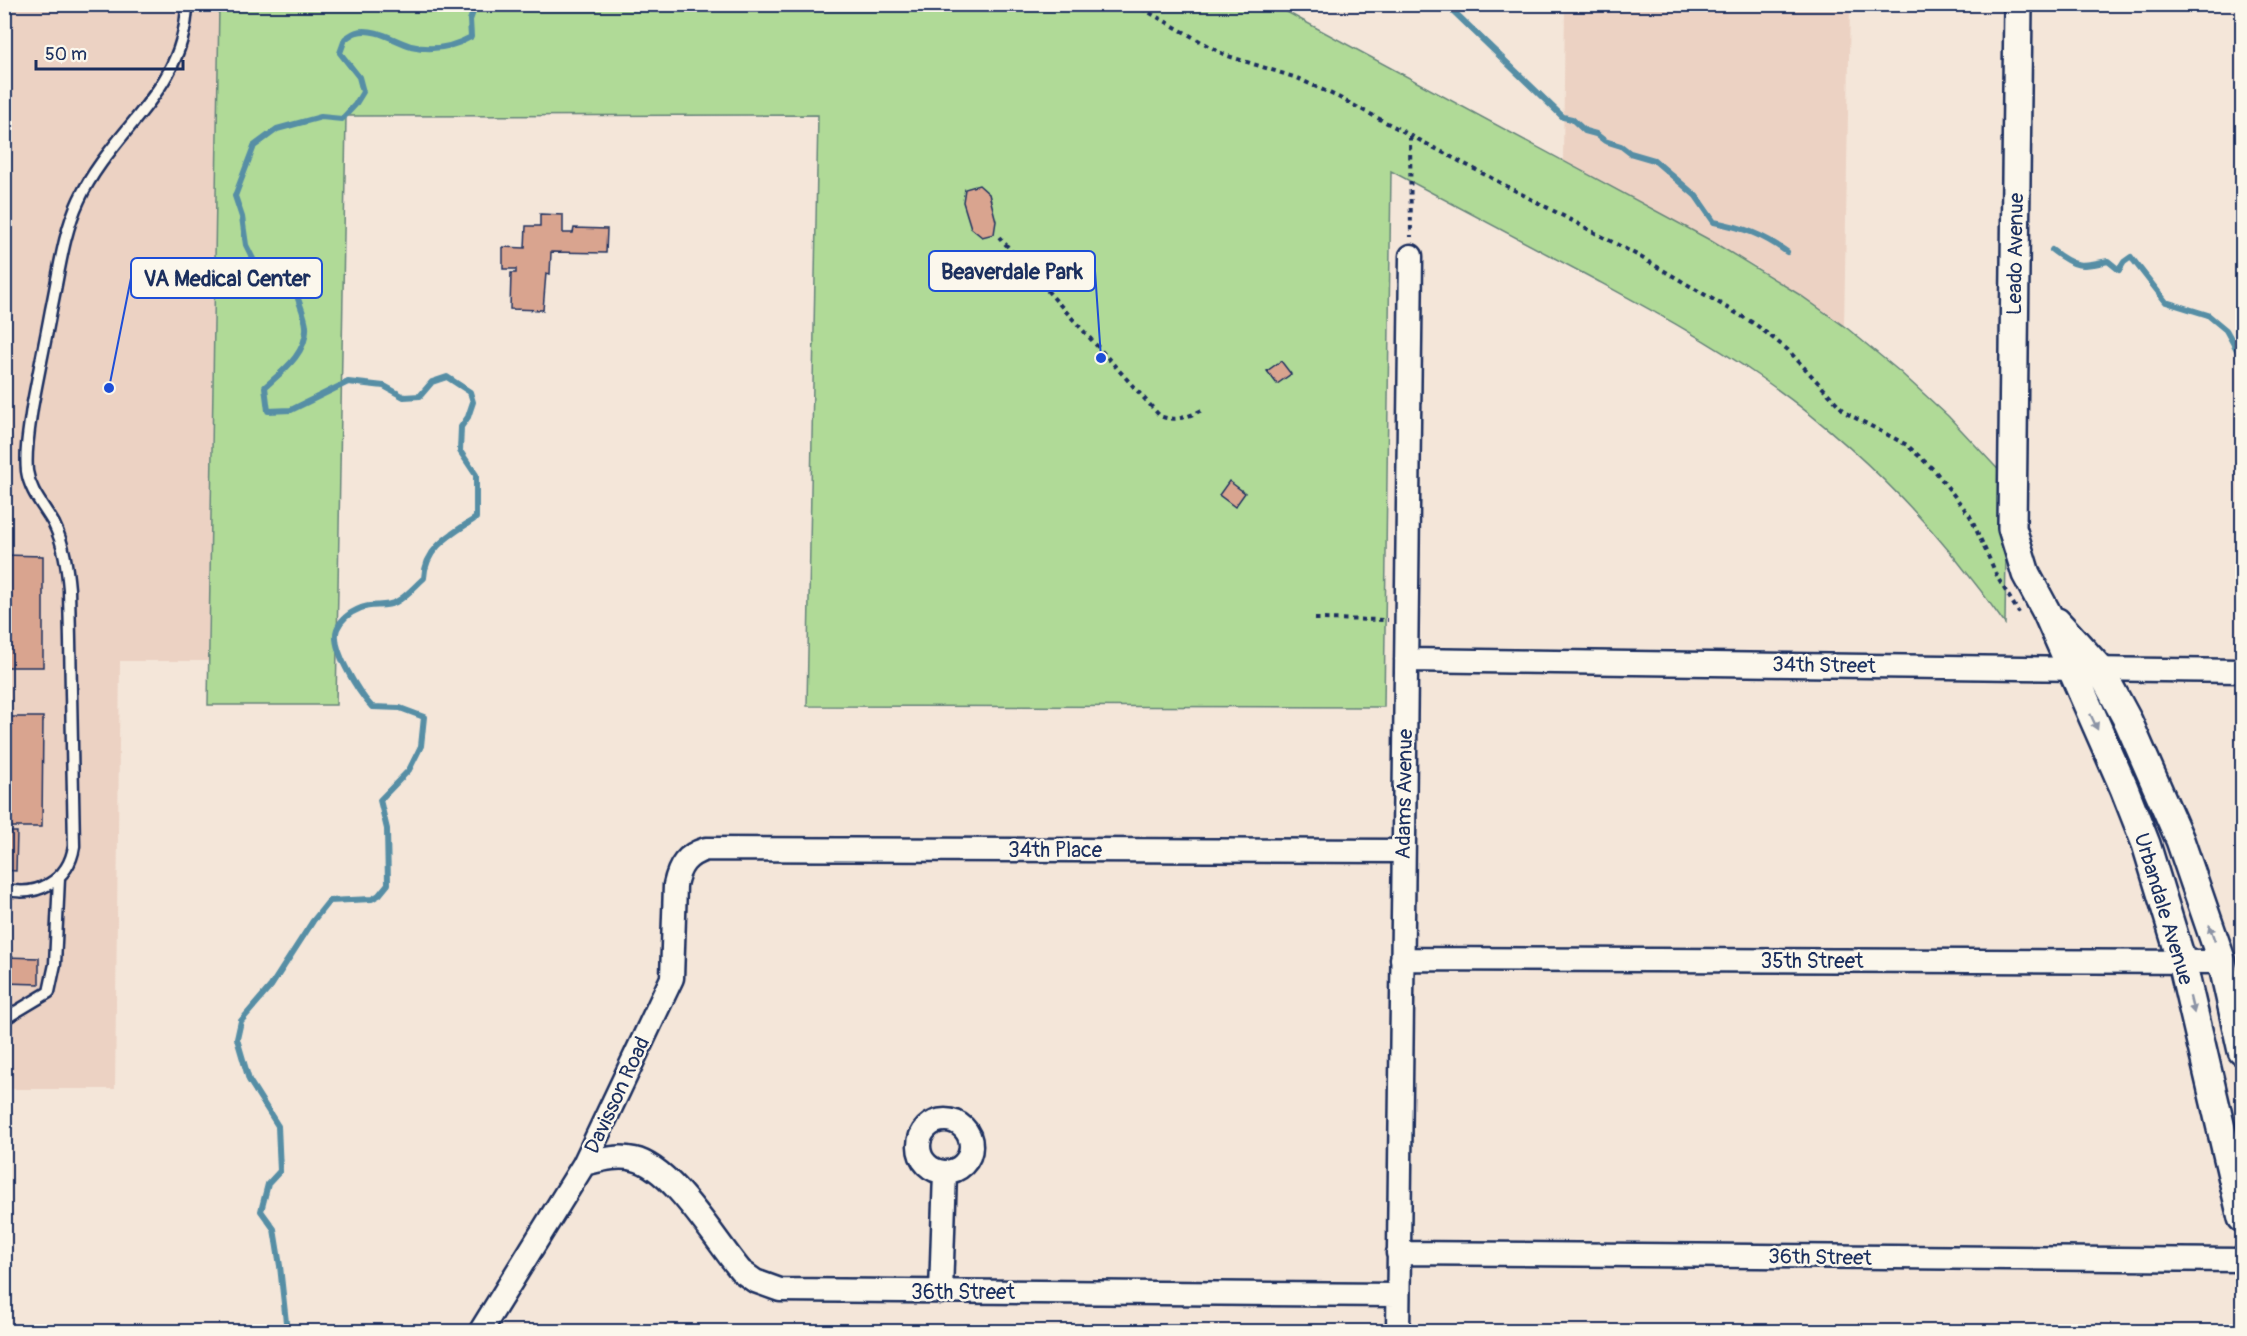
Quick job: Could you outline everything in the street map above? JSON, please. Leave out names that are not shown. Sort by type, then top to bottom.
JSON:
[{"type":"street","name":"Leado Avenue","points":[[2012,504],[2019,4]]},
{"type":"street","name":"Adams Avenue","points":[[1398,1332],[1411,256]]},
{"type":"street","name":"Urbandale Avenue","points":[[2012,504],[2012,528],[2026,574],[2035,616],[2070,669],[2124,788],[2146,844],[2182,962],[2242,1218]]},
{"type":"street","name":"Urbandale Avenue","points":[[2035,616],[2069,633],[2100,669],[2128,721],[2180,840],[2222,962],[2242,1051]]},
{"type":"street","name":"34th Street","points":[[1406,660],[2242,671]]},
{"type":"street","name":"34th Place","points":[[706,849],[1404,851]]},
{"type":"street","name":"Davisson Road","points":[[480,1332],[584,1164],[672,978],[675,885],[678,871],[690,857],[706,849]]},
{"type":"street","name":"35th Street","points":[[1402,959],[2222,962]]},
{"type":"street","name":"36th Street","points":[[584,1164],[613,1157],[636,1159],[657,1169],[674,1184],[741,1271],[755,1281],[780,1290],[1398,1295]]},
{"type":"street","points":[[941,1292],[945,1172]]},
{"type":"street","name":"36th Street","points":[[1398,1253],[2242,1260]]},
{"type":"lane","points":[[4,889],[31,892],[46,887],[58,878],[68,865],[74,846],[69,589],[66,555],[54,524],[32,489],[27,471],[27,438],[68,231],[79,200],[100,165],[162,86],[177,55],[187,17],[187,4]]},
{"type":"lane","points":[[4,1019],[49,992],[55,964],[58,878]]},
{"type":"path","points":[[1134,4],[1225,55],[1297,78],[1410,136],[1637,255],[1755,324],[1780,344],[1846,413],[1907,445],[1935,471],[1970,516],[1999,580],[2035,616]]},
{"type":"path","points":[[1410,136],[1411,256]]},
{"type":"path","points":[[999,237],[1160,416],[1167,419],[1184,418],[1202,410]]},
{"type":"path","points":[[1315,619],[1407,620]]},
{"type":"shaded area","points":[[5,5],[219,5],[208,661],[120,661],[115,1089],[5,1089]]},
{"type":"shaded area","points":[[1565,5],[1850,5],[1844,327],[1755,266],[1563,160]]},
{"type":"green space","points":[[219,5],[1274,5],[1708,239],[1800,295],[1848,329],[1899,371],[1948,416],[2007,479],[2005,624],[1952,554],[1893,490],[1829,430],[1760,377],[1678,325],[1391,171],[1384,707],[807,706],[818,115],[346,116],[336,705],[208,705]]},
{"type":"building","points":[[979,185],[989,194],[996,221],[994,234],[982,237],[971,228],[963,202],[965,189]]},
{"type":"building","points":[[540,214],[563,215],[563,233],[573,233],[574,228],[607,229],[606,253],[551,252],[550,274],[546,273],[543,310],[510,309],[511,273],[516,273],[516,269],[503,269],[503,247],[525,248],[526,226],[540,226]]},
{"type":"building","points":[[1281,361],[1291,374],[1277,384],[1267,371]]},
{"type":"building","points":[[1229,481],[1245,493],[1235,507],[1219,495]]},
{"type":"building","points":[[4,555],[43,556],[43,667],[6,667]]},
{"type":"building","points":[[4,717],[43,717],[42,827],[4,827]]},
{"type":"building","points":[[4,832],[17,832],[16,871],[4,870]]},
{"type":"building","points":[[4,957],[39,958],[39,984],[4,983]]},
{"type":"waterway","points":[[287,1332],[274,1229],[261,1211],[268,1184],[280,1171],[278,1126],[249,1080],[237,1039],[241,1021],[271,986],[313,921],[329,901],[372,899],[379,895],[388,884],[387,829],[380,800],[409,770],[421,746],[424,717],[400,708],[372,707],[347,670],[338,647],[337,629],[344,619],[357,610],[392,604],[403,597],[424,578],[429,558],[441,542],[476,518],[476,475],[460,451],[461,427],[468,417],[473,402],[470,392],[447,377],[432,382],[420,396],[404,397],[384,386],[348,382],[291,410],[268,411],[265,387],[299,353],[306,335],[306,326],[295,289],[256,265],[246,245],[242,217],[235,196],[254,146],[277,129],[321,117],[342,119],[355,105],[363,92],[359,77],[340,53],[345,39],[357,32],[370,31],[411,46],[434,48],[450,46],[471,37],[470,20],[476,4]]},
{"type":"waterway","points":[[1446,4],[1563,117],[1572,119],[1585,131],[1621,146],[1630,153],[1654,160],[1696,196],[1714,222],[1752,232],[1787,252]]},
{"type":"waterway","points":[[2052,250],[2073,263],[2084,265],[2108,261],[2119,270],[2131,257],[2166,302],[2208,315],[2226,330],[2242,359]]},
{"type":"place","name":"Beaverdale Park","points":[[1101,358]]},
{"type":"place","name":"VA Medical Center","points":[[109,388]]}]
